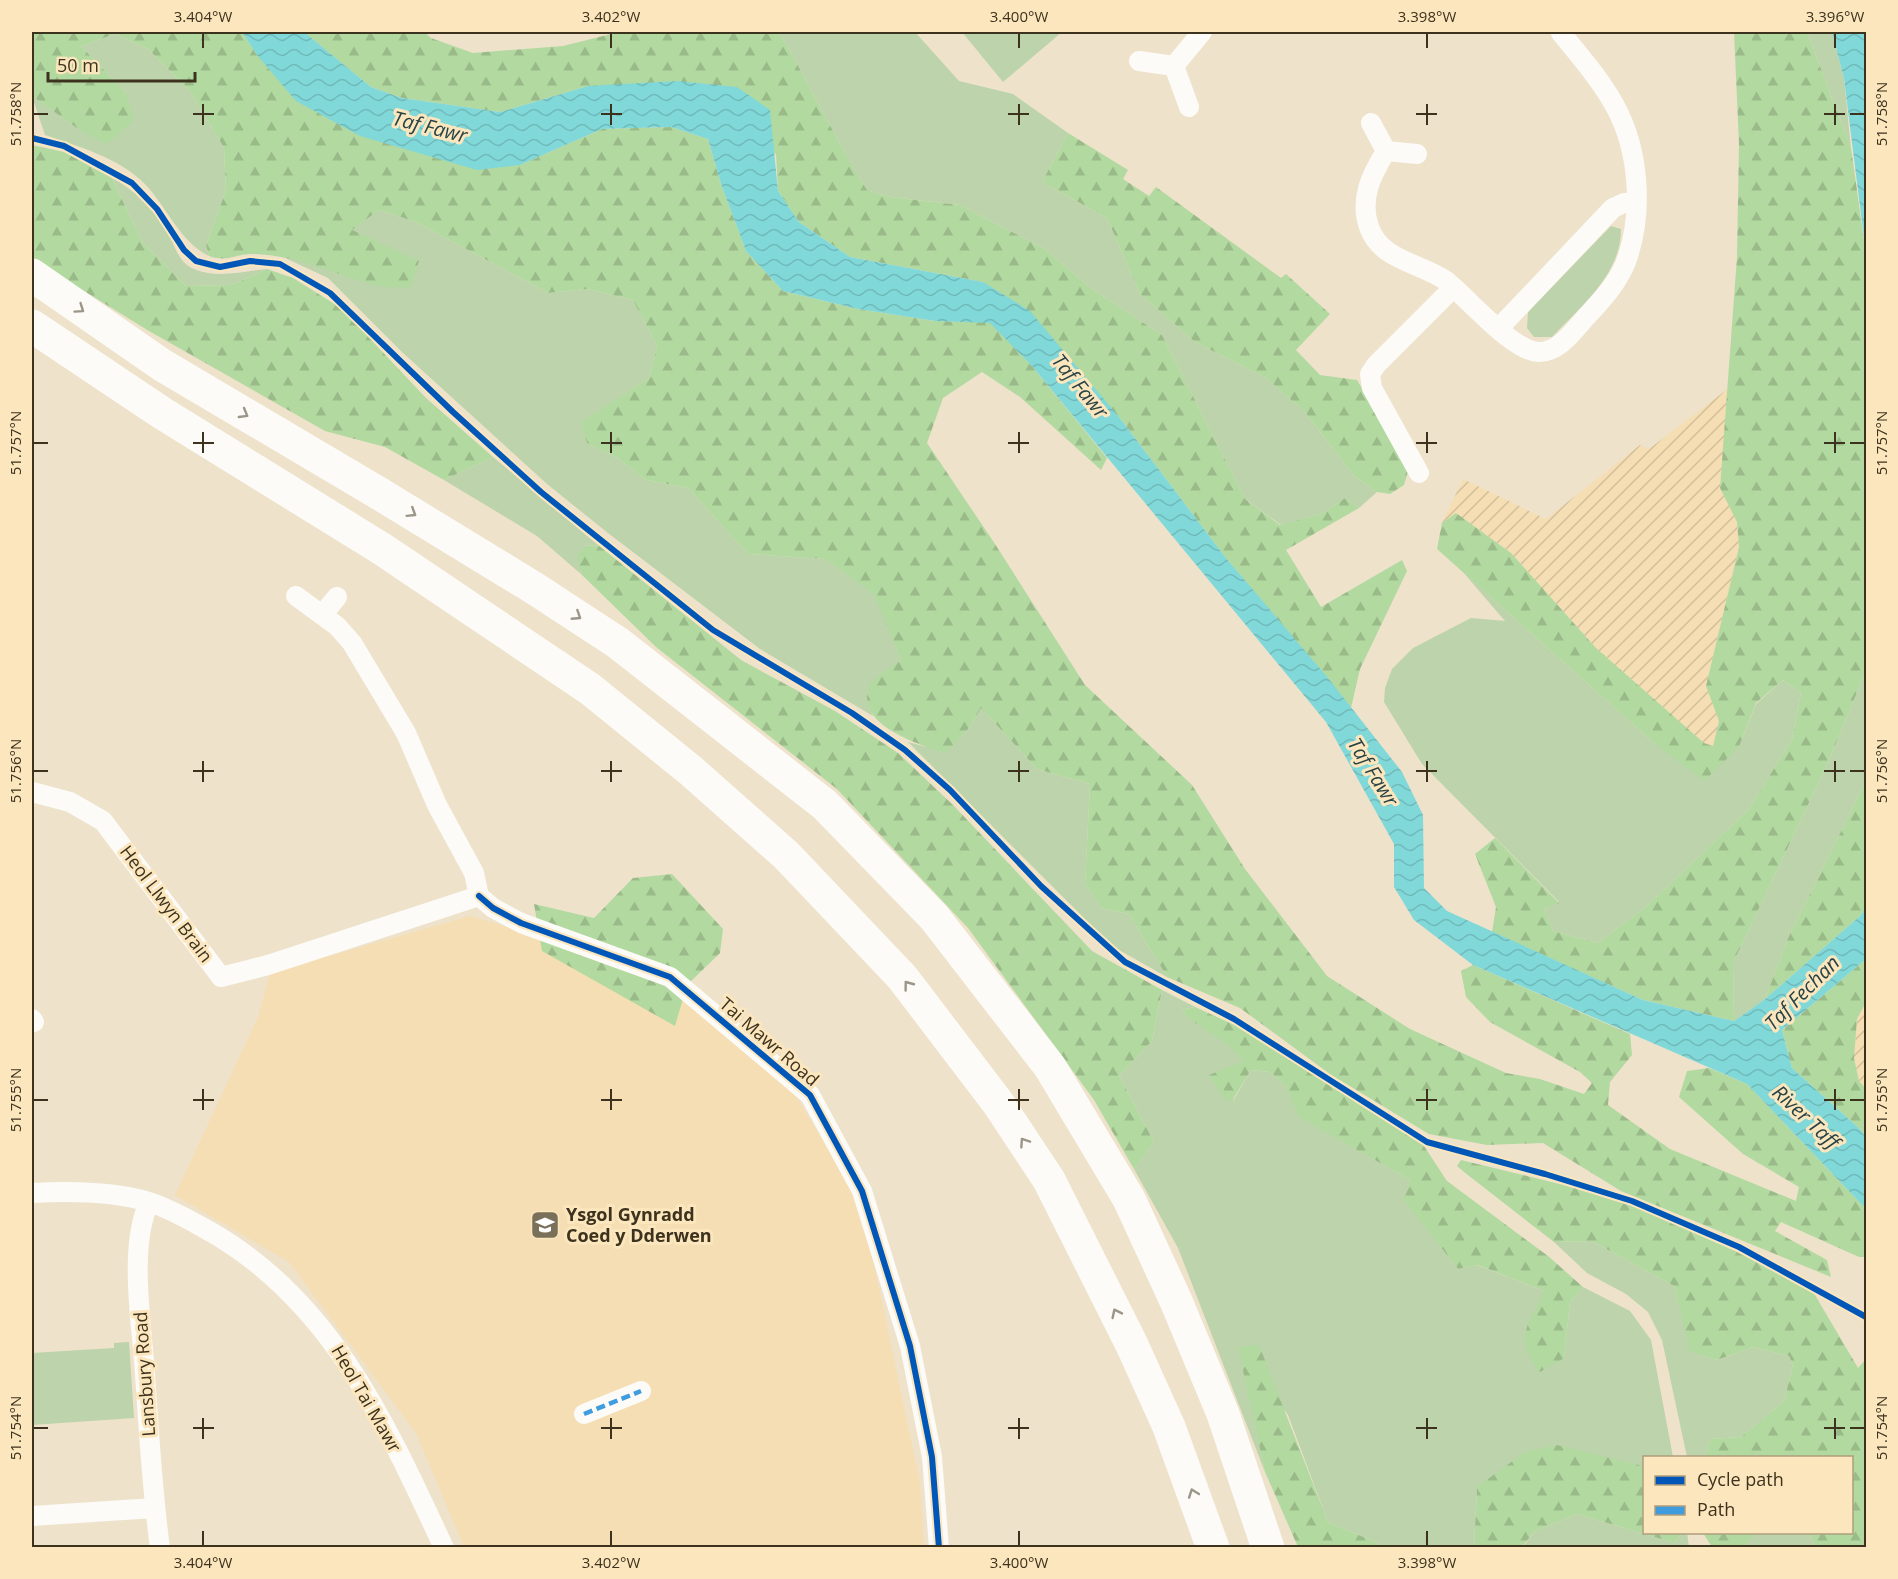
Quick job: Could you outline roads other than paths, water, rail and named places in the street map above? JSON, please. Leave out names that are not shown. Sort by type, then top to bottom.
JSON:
[{"type":"highway","points":[[32,275],[162,366],[399,505],[534,588],[618,644],[825,805],[934,917],[1050,1067],[1129,1199],[1176,1301],[1223,1414],[1268,1548]]},
{"type":"highway","points":[[32,326],[162,413],[382,549],[590,689],[690,770],[786,855],[902,977],[998,1103],[1049,1180],[1155,1396],[1213,1548]]},
{"type":"street","points":[[1174,66],[1202,32]]},
{"type":"street","points":[[1386,151],[1372,174],[1367,189],[1365,209],[1369,229],[1380,245],[1392,255],[1436,275],[1498,329],[1535,352],[1550,351],[1562,343],[1598,304],[1618,278],[1628,257],[1636,202],[1635,169],[1625,128],[1603,87],[1559,32]]},
{"type":"street","points":[[1139,61],[1174,66]]},
{"type":"street","points":[[1174,66],[1189,107]]},
{"type":"street","points":[[1371,123],[1386,151]]},
{"type":"street","points":[[1386,151],[1417,154]]},
{"type":"street","points":[[1498,329],[1613,208],[1624,202],[1636,202]]},
{"type":"street","points":[[1419,473],[1372,388],[1370,374],[1376,365],[1453,288]]},
{"type":"street","points":[[296,596],[322,615],[352,644],[406,734],[437,805],[474,873],[479,896]]},
{"type":"street","points":[[322,615],[337,597]]},
{"type":"street","name":"Heol Llwyn Brain","points":[[32,792],[70,802],[104,821],[221,977],[268,965],[479,896]]},
{"type":"street","name":"Tai Mawr Road","points":[[479,896],[493,908],[521,923],[670,977],[810,1095],[862,1191],[910,1346],[932,1457],[939,1548]]},
{"type":"street","name":"Heol Tai Mawr","points":[[32,1193],[97,1193],[149,1202],[224,1238],[258,1264],[310,1311],[334,1341],[364,1388],[444,1548]]},
{"type":"street","name":"Lansbury Road","points":[[149,1202],[143,1214],[139,1246],[154,1509],[160,1548]]},
{"type":"street","points":[[584,1414],[641,1390]]},
{"type":"street","points":[[32,1516],[154,1509]]},
{"type":"water","points":[[242,32],[304,32],[371,87],[402,98],[500,112],[588,86],[677,81],[737,87],[770,110],[778,191],[799,222],[850,257],[983,282],[1030,311],[1119,417],[1226,558],[1328,678],[1402,772],[1423,815],[1424,888],[1447,911],[1643,1000],[1734,1021],[1765,999],[1860,916],[1866,907],[1866,959],[1782,1030],[1792,1068],[1861,1130],[1866,1138],[1866,1209],[1747,1084],[1473,965],[1414,920],[1394,887],[1394,844],[1326,722],[1031,365],[990,323],[935,321],[858,309],[783,291],[746,251],[721,184],[708,139],[671,127],[602,129],[520,165],[477,170],[360,136],[296,101],[257,55]]},
{"type":"water","points":[[1832,32],[1866,32],[1866,254],[1844,79]]},
{"type":"place","name":"Ysgol Gynradd Coed y Dderwen","points":[[545,1225]]},
{"type":"water label","name":"Taf Fawr","points":[[430,127]]},
{"type":"water label","name":"Taf Fawr","points":[[1080,386]]},
{"type":"water label","name":"Taf Fawr","points":[[1373,772]]},
{"type":"water label","name":"Taf Fechan","points":[[1802,993]]},
{"type":"water label","name":"River Taff","points":[[1806,1117]]}]
